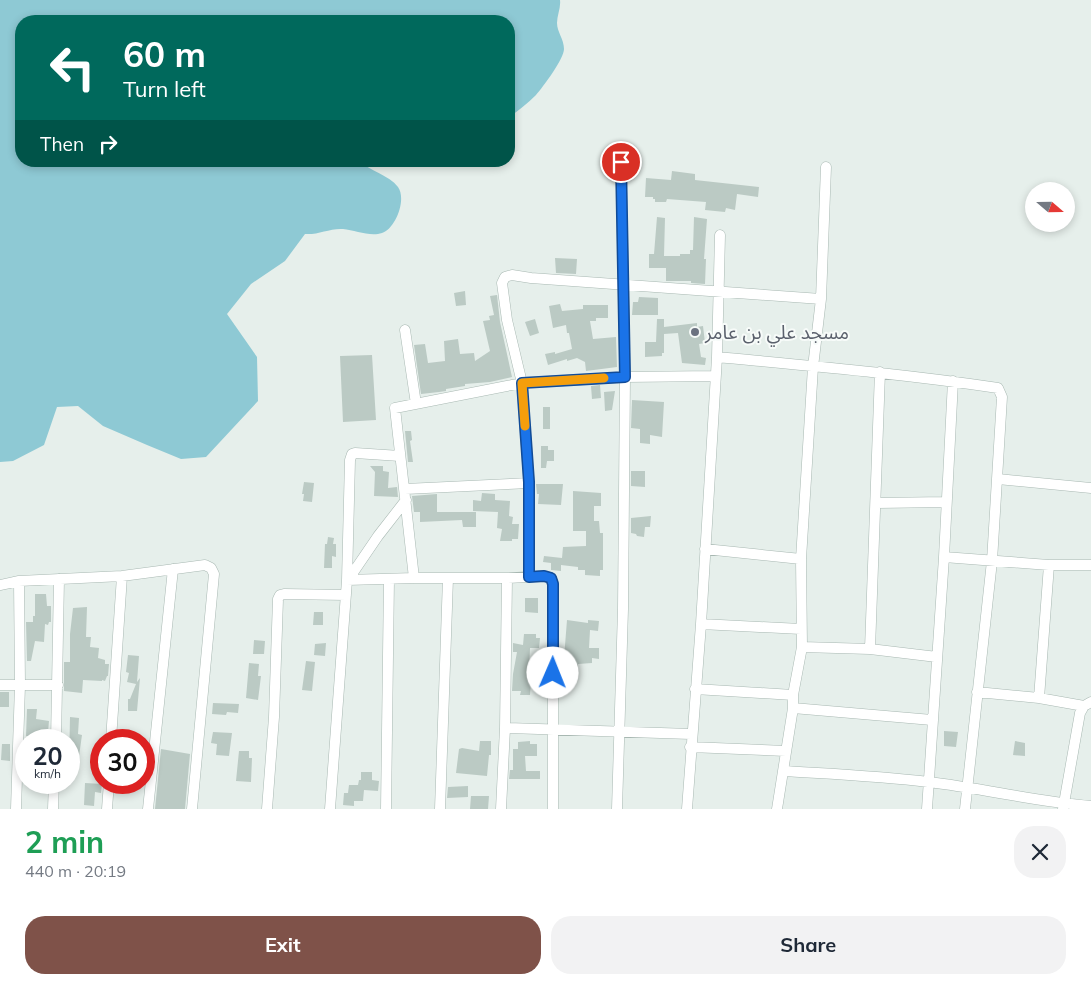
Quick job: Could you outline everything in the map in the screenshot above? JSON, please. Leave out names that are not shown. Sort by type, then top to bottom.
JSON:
[{"type":"street","points":[[617,809],[623,609],[625,377],[621,162]]},
{"type":"street","points":[[776,809],[802,646],[801,559],[813,367],[821,299],[826,167]]},
{"type":"street","points":[[686,809],[701,624],[717,357],[720,235]]},
{"type":"street","points":[[529,577],[529,482],[522,383],[507,320],[502,283],[505,277],[512,275],[531,278],[821,299]]},
{"type":"street","points":[[405,330],[416,404]]},
{"type":"street","points":[[717,357],[880,372],[998,388],[1002,397],[992,561],[965,809]]},
{"type":"street","points":[[870,648],[880,372]]},
{"type":"street","points":[[414,578],[395,408],[522,383],[625,377],[715,376]]},
{"type":"street","points":[[927,809],[938,657],[953,381]]},
{"type":"street","points":[[330,809],[347,580],[352,454],[355,452],[400,456]]},
{"type":"street","points":[[998,479],[1091,488]]},
{"type":"street","points":[[347,580],[406,495],[529,482]]},
{"type":"street","points":[[876,503],[946,502]]},
{"type":"street","points":[[705,549],[801,559]]},
{"type":"street","points":[[944,557],[1049,565],[1091,565]]},
{"type":"street","points":[[1039,698],[1049,565]]},
{"type":"street","points":[[0,585],[19,581],[122,576],[205,566],[211,568],[214,574],[192,809]]},
{"type":"street","points":[[148,809],[173,569]]},
{"type":"street","points":[[113,729],[122,576]]},
{"type":"street","points":[[347,580],[544,576],[551,578],[553,584],[553,809]]},
{"type":"street","points":[[440,809],[448,578]]},
{"type":"street","points":[[501,809],[505,728],[507,578]]},
{"type":"street","points":[[56,729],[59,579]]},
{"type":"street","points":[[386,809],[390,579]]},
{"type":"street","points":[[16,809],[20,685],[19,581]]},
{"type":"street","points":[[267,809],[274,718],[278,598],[284,594],[346,594]]},
{"type":"street","points":[[701,624],[801,629]]},
{"type":"street","points":[[802,646],[870,648],[938,657]]},
{"type":"street","points":[[0,685],[58,685]]},
{"type":"street","points":[[695,689],[793,695]]},
{"type":"street","points":[[977,692],[1088,704]]},
{"type":"street","points":[[1063,806],[1080,714],[1088,704]]},
{"type":"street","points":[[792,708],[932,720]]},
{"type":"street","points":[[505,728],[691,734]]},
{"type":"street","points":[[690,747],[786,751]]},
{"type":"street","points":[[782,771],[856,775],[929,782],[1063,806],[1091,806]]},
{"type":"street","points":[[53,809],[54,794]]},
{"type":"street","points":[[107,809],[108,794]]},
{"type":"water","points":[[0,0],[560,0],[557,23],[563,42],[563,54],[548,80],[536,95],[515,112],[515,15],[15,15],[15,167],[367,167],[394,183],[398,187],[401,199],[395,220],[382,233],[368,234],[338,229],[305,234],[285,261],[251,284],[227,314],[257,357],[258,401],[206,457],[181,459],[103,426],[78,406],[57,407],[44,445],[13,461],[0,462]]},
{"type":"building","points":[[672,171],[695,174],[695,180],[759,187],[758,197],[737,194],[735,210],[726,208],[725,212],[705,210],[706,202],[667,199],[666,202],[655,202],[653,197],[645,197],[646,178],[671,180]]},
{"type":"building","points":[[657,217],[665,218],[664,256],[690,254],[690,250],[693,250],[694,217],[707,219],[704,259],[706,259],[705,284],[691,283],[691,281],[666,281],[666,268],[649,268],[649,254],[654,254]]},
{"type":"building","points":[[555,258],[577,259],[576,274],[556,273]]},
{"type":"building","points":[[465,291],[466,305],[456,306],[454,293]]},
{"type":"building","points":[[497,295],[500,322],[512,377],[490,382],[465,384],[465,386],[446,389],[446,391],[421,394],[414,345],[425,344],[428,363],[445,361],[444,341],[458,339],[460,354],[474,353],[475,361],[490,351],[483,321],[490,320],[489,316],[494,315],[490,296]]},
{"type":"building","points":[[639,297],[658,298],[658,315],[632,315],[633,302],[638,302]]},
{"type":"building","points":[[560,304],[562,311],[583,309],[583,305],[608,305],[608,318],[596,318],[596,321],[590,321],[593,339],[616,337],[617,367],[586,371],[585,362],[577,358],[548,365],[545,354],[555,352],[555,354],[572,349],[566,325],[553,328],[549,306]]},
{"type":"building","points":[[535,319],[539,333],[530,336],[525,322]]},
{"type":"building","points":[[657,319],[664,319],[664,327],[697,323],[697,327],[703,326],[705,343],[699,344],[701,357],[706,358],[705,365],[682,363],[678,333],[664,334],[664,353],[662,353],[662,356],[645,357],[645,342],[656,342]]},
{"type":"building","points":[[372,355],[376,420],[343,422],[340,356]]},
{"type":"building","points":[[600,385],[601,398],[592,399],[591,386]]},
{"type":"building","points":[[615,391],[612,410],[605,411],[604,392]]},
{"type":"building","points":[[632,400],[664,402],[662,437],[650,435],[650,444],[640,443],[640,429],[631,428]]},
{"type":"building","points":[[543,407],[550,407],[550,429],[543,429]]},
{"type":"building","points":[[405,431],[411,431],[412,440],[410,441],[413,462],[408,462]]},
{"type":"building","points":[[541,446],[548,446],[548,450],[554,450],[554,461],[547,461],[546,468],[541,468]]},
{"type":"building","points":[[370,466],[383,466],[383,471],[389,472],[388,488],[397,487],[398,497],[374,496],[375,472]]},
{"type":"building","points":[[631,471],[645,471],[645,487],[631,486]]},
{"type":"building","points":[[304,482],[314,483],[312,502],[303,501]]},
{"type":"building","points":[[536,484],[563,484],[561,505],[538,504],[539,494],[537,494]]},
{"type":"building","points":[[573,491],[601,493],[601,506],[594,506],[594,521],[599,521],[600,533],[603,533],[603,570],[600,570],[600,576],[585,575],[585,570],[578,570],[578,567],[561,565],[561,571],[551,570],[551,563],[543,562],[544,556],[562,558],[563,547],[586,546],[586,531],[573,531]]},
{"type":"building","points":[[482,493],[495,494],[495,500],[510,501],[509,516],[513,517],[512,524],[519,524],[518,539],[500,541],[502,529],[497,528],[498,512],[473,511],[473,500],[481,501]]},
{"type":"building","points":[[437,494],[437,512],[476,512],[476,527],[463,527],[462,520],[420,522],[420,512],[414,512],[412,496]]},
{"type":"building","points":[[651,516],[650,527],[645,527],[644,537],[631,533],[631,518]]},
{"type":"building","points":[[328,537],[334,538],[333,544],[336,544],[336,557],[332,556],[332,568],[324,568],[325,544],[327,544]]},
{"type":"building","points":[[35,594],[46,594],[47,606],[51,606],[51,622],[48,625],[45,624],[44,642],[35,641],[31,661],[27,661],[26,622],[33,622],[33,616],[35,616]]},
{"type":"building","points":[[525,598],[538,598],[538,613],[525,612]]},
{"type":"building","points":[[87,607],[86,637],[91,637],[90,647],[99,648],[98,658],[105,660],[105,664],[109,664],[108,676],[105,681],[83,680],[82,693],[64,691],[64,662],[70,662],[70,634],[73,608]]},
{"type":"building","points":[[314,612],[323,612],[323,625],[313,625]]},
{"type":"building","points":[[567,620],[588,623],[588,620],[599,621],[598,631],[590,630],[589,648],[599,648],[599,659],[592,658],[592,663],[578,664],[578,669],[566,669],[567,658],[564,658]]},
{"type":"building","points":[[524,634],[536,634],[536,638],[540,638],[539,648],[530,648],[529,669],[530,672],[542,673],[542,682],[531,681],[530,695],[520,695],[521,691],[512,691],[517,652],[513,652],[513,643],[523,645]]},
{"type":"building","points":[[254,640],[265,641],[264,654],[253,654]]},
{"type":"building","points":[[326,643],[325,656],[314,655],[315,644]]},
{"type":"building","points":[[128,655],[139,656],[137,682],[140,678],[137,711],[128,711],[128,699],[130,699],[136,684],[127,682],[129,673],[126,672]]},
{"type":"building","points":[[306,661],[315,662],[312,691],[302,690]]},
{"type":"building","points":[[249,663],[259,664],[258,676],[261,676],[258,700],[246,698]]},
{"type":"building","points":[[0,692],[9,692],[9,707],[0,707]]},
{"type":"building","points":[[213,703],[239,704],[238,713],[227,712],[226,715],[212,714]]},
{"type":"building","points":[[27,709],[37,709],[36,719],[49,721],[48,729],[26,729]]},
{"type":"building","points":[[70,717],[79,718],[78,729],[70,729]]},
{"type":"building","points":[[944,731],[958,732],[956,747],[944,746]]},
{"type":"building","points":[[213,732],[232,733],[229,756],[216,755],[217,744],[211,743]]},
{"type":"building","points":[[480,741],[491,741],[491,755],[489,755],[487,776],[456,773],[459,749],[479,751]]},
{"type":"building","points":[[530,741],[530,744],[537,744],[537,756],[525,756],[526,771],[540,771],[540,779],[509,779],[510,770],[513,770],[513,749],[518,749],[518,742]]},
{"type":"building","points":[[1015,741],[1025,743],[1025,756],[1013,755]]},
{"type":"building","points":[[2,744],[10,744],[10,761],[1,760]]},
{"type":"building","points":[[161,749],[190,754],[185,809],[155,809]]},
{"type":"building","points":[[239,751],[249,751],[249,758],[252,758],[251,782],[236,781]]},
{"type":"building","points":[[361,772],[372,772],[372,780],[379,781],[378,791],[364,790],[363,801],[354,801],[354,806],[343,805],[344,793],[348,793],[349,785],[358,785],[359,780],[361,780]]},
{"type":"building","points":[[85,783],[90,783],[90,794],[95,794],[94,806],[84,805]]},
{"type":"building","points":[[468,786],[468,797],[447,798],[448,787]]},
{"type":"building","points":[[471,796],[489,796],[488,809],[470,809]]},
{"type":"slow traffic","points":[[525,426],[522,383],[604,378]]},
{"type":"place","name":"مسجد علي بن عامر","points":[[695,332]]},
{"type":"route","points":[[553,673],[553,584],[551,578],[544,576],[529,577],[529,482],[522,383],[625,377],[621,162]]}]
